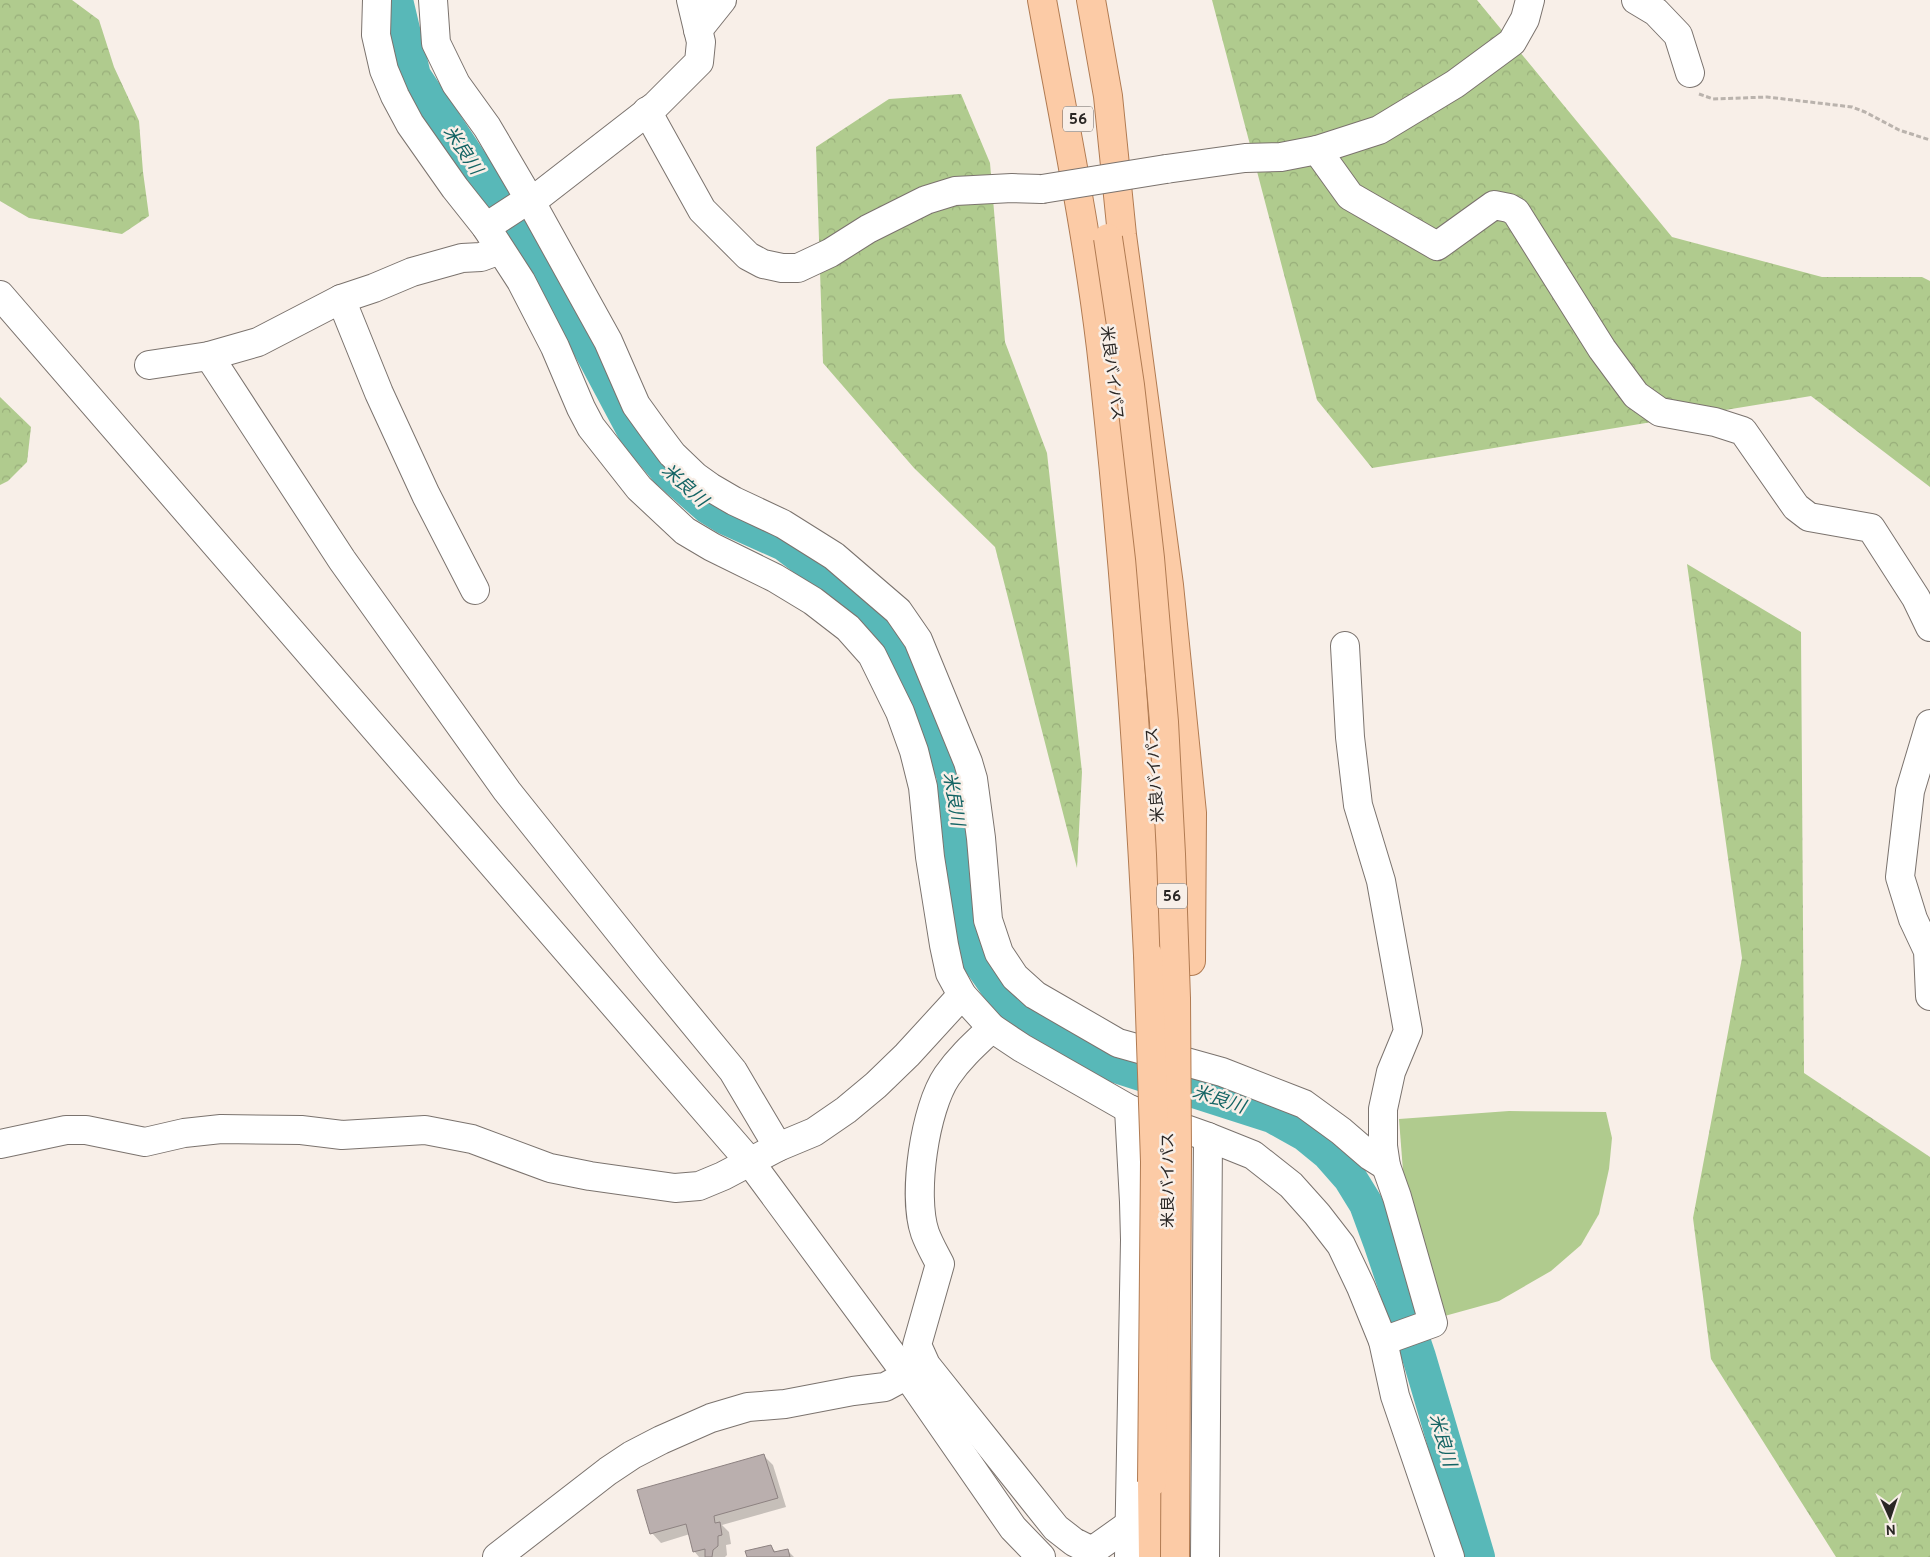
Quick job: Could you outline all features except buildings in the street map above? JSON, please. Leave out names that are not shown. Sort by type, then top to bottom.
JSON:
[{"type":"main road","points":[[1042,0],[1085,233],[1101,348],[1124,588],[1141,824],[1148,955],[1155,1162],[1153,1557]]},
{"type":"main road","name":"米良バイパス","points":[[1056,0],[1130,385],[1150,558],[1164,722],[1176,998],[1175,1557]]},
{"type":"main road","name":"米良バイパス","points":[[1075,0],[1089,71],[1098,163],[1102,238],[1138,566],[1160,870],[1164,956],[1167,1161],[1165,1557]]},
{"type":"main road","points":[[1091,0],[1108,96],[1122,235],[1154,457],[1192,813],[1185,1557]]},
{"type":"street","points":[[377,0],[376,35],[384,70],[395,96],[410,124],[455,188],[493,233],[539,314],[591,426],[639,488],[685,531],[712,547],[775,578],[813,601],[848,628],[872,655],[900,712],[914,752],[923,787],[930,857],[944,945],[950,973],[962,995],[992,1028],[1022,1048],[1129,1109],[1253,1155],[1290,1185],[1318,1214],[1341,1245],[1388,1340],[1395,1396],[1450,1557]]},
{"type":"street","points":[[433,0],[436,43],[456,84],[487,127],[526,203],[608,341],[636,405],[672,454],[696,477],[710,487],[734,501],[783,524],[834,556],[898,611],[918,640],[968,762],[973,779],[982,838],[988,920],[999,953],[1015,977],[1035,995],[1118,1043],[1222,1072],[1304,1104],[1341,1131],[1370,1156],[1386,1166]]},
{"type":"street","points":[[149,365],[209,356],[258,342],[341,299],[412,272],[462,258],[481,257],[493,233],[526,203],[647,111],[699,62],[701,42],[691,0]]},
{"type":"street","points":[[698,30],[722,0]]},
{"type":"street","points":[[647,111],[702,210],[748,256],[763,264],[782,268],[798,268],[926,200],[955,191],[1012,188],[1042,189],[1245,158],[1282,157],[1317,150],[1379,130],[1455,84],[1512,42],[1525,19],[1530,0]]},
{"type":"street","points":[[1636,0],[1656,12],[1678,35],[1690,73]]},
{"type":"street","points":[[1317,150],[1350,196],[1437,246],[1494,205],[1509,208],[1516,212],[1602,349],[1636,395],[1660,412],[1715,422],[1743,432],[1796,507],[1808,517],[1871,528],[1916,598],[1930,627]]},
{"type":"street","points":[[0,295],[750,1162],[917,1370],[1056,1528],[1074,1542],[1092,1551],[1130,1524]]},
{"type":"street","points":[[341,299],[382,401],[426,496],[475,590]]},
{"type":"street","points":[[209,356],[342,560],[507,791],[733,1071],[778,1147]]},
{"type":"street","points":[[1345,646],[1350,737],[1358,805],[1381,881],[1408,1031],[1391,1072],[1382,1109],[1383,1146],[1386,1166],[1398,1197],[1433,1323],[1388,1340]]},
{"type":"street","points":[[1930,724],[1910,791],[1900,877],[1913,919],[1928,951],[1930,996]]},
{"type":"street","points":[[0,1144],[66,1130],[86,1130],[145,1142],[184,1133],[221,1129],[300,1130],[342,1135],[425,1130],[472,1139],[550,1168],[590,1176],[675,1188],[699,1186],[724,1176],[778,1147],[814,1132],[846,1110],[876,1085],[907,1055],[962,995]]},
{"type":"street","points":[[992,1028],[963,1054],[946,1077],[930,1114],[925,1133],[921,1197],[923,1219],[925,1232],[940,1264],[917,1345],[917,1370],[1013,1528],[1041,1557]]},
{"type":"street","points":[[1129,1109],[1135,1240],[1130,1557]]},
{"type":"street","points":[[1205,1557],[1208,1137]]},
{"type":"street","points":[[496,1557],[608,1471],[632,1455],[678,1432],[711,1418],[748,1407],[785,1404],[885,1387],[917,1370]]},
{"type":"path","points":[[1690,73],[1695,92],[1713,99],[1767,97],[1852,107],[1899,130],[1930,140]]},
{"type":"green space","points":[[0,0],[72,0],[99,20],[114,67],[139,121],[149,216],[122,234],[29,218],[0,201]]},
{"type":"green space","points":[[1212,0],[1477,0],[1672,237],[1822,277],[1922,277],[1930,281],[1930,487],[1811,396],[1372,468],[1317,400]]},
{"type":"green space","points":[[961,94],[990,163],[1005,342],[1047,453],[1082,772],[1077,868],[995,547],[914,468],[823,363],[816,147],[889,99]]},
{"type":"green space","points":[[0,397],[31,427],[27,462],[8,481],[0,485]]},
{"type":"green space","points":[[1687,564],[1801,632],[1804,1073],[1930,1157],[1930,1557],[1836,1557],[1711,1359],[1693,1218],[1742,958]]},
{"type":"green space","points":[[1509,1111],[1606,1112],[1612,1138],[1609,1169],[1599,1214],[1581,1245],[1551,1271],[1499,1301],[1441,1317],[1404,1184],[1399,1119]]},
{"type":"waterway","name":"米良川","points":[[396,0],[414,76],[512,224],[551,275],[635,433],[667,471],[708,507],[726,518],[784,544],[878,615],[894,634],[953,774],[968,919],[976,957],[1009,1004],[1038,1025],[1113,1065],[1272,1116],[1306,1135],[1328,1153],[1350,1178],[1366,1204],[1419,1357],[1478,1557]]}]
